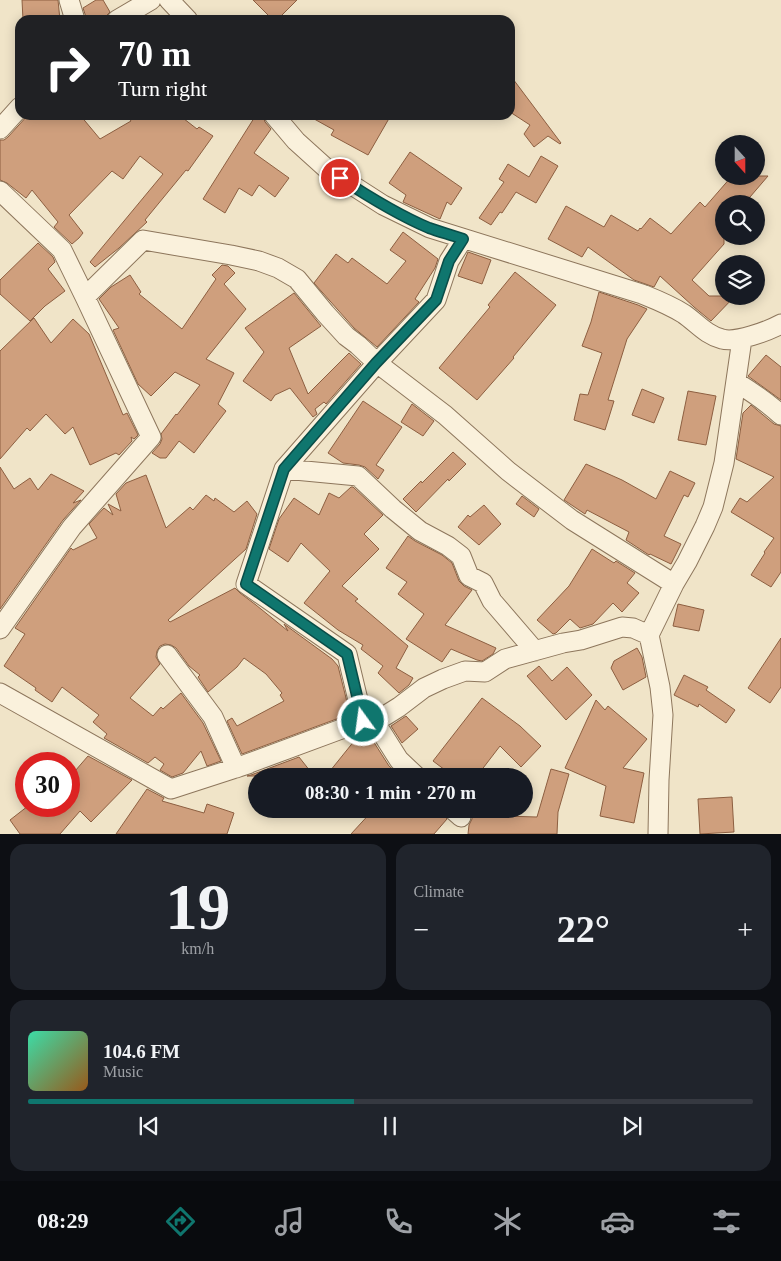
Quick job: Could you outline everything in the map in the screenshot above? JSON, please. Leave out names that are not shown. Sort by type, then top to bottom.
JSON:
[{"type":"street","points":[[69,0],[74,15]]},
{"type":"street","points":[[126,15],[151,0]]},
{"type":"street","points":[[169,0],[183,15]]},
{"type":"street","points":[[0,129],[15,112]]},
{"type":"street","points":[[278,120],[296,142],[327,169],[383,205],[430,228],[642,294],[667,304],[685,315],[703,330],[723,340],[742,339],[781,324]]},
{"type":"street","points":[[0,191],[62,250],[151,437],[72,527],[0,630]]},
{"type":"street","points":[[408,768],[369,722],[347,654],[246,584],[284,469],[376,363],[436,300],[449,261],[463,239]]},
{"type":"street","points":[[85,297],[143,240],[231,255],[259,261],[278,268],[297,279],[325,314],[376,363],[445,415],[508,471],[572,520],[674,584]]},
{"type":"street","points":[[658,834],[663,715],[660,687],[649,635],[713,507],[724,463],[742,339]]},
{"type":"street","points":[[736,382],[756,394],[781,415]]},
{"type":"street","points":[[284,469],[358,476],[392,509],[420,531],[448,546],[461,556],[469,576],[483,583],[492,601],[535,651]]},
{"type":"street","points":[[0,693],[171,789],[369,722],[400,707],[424,688],[465,671],[485,672],[505,659],[581,640],[622,627],[633,628],[649,635]]},
{"type":"street","points":[[167,655],[213,717],[236,768]]},
{"type":"building","points":[[22,0],[58,0],[60,15],[23,15]]},
{"type":"building","points":[[96,0],[103,0],[110,12],[107,15],[85,15],[83,8]]},
{"type":"building","points":[[253,0],[297,0],[282,15],[268,15]]},
{"type":"building","points":[[515,82],[561,143],[548,136],[534,147],[524,134],[530,125],[515,115]]},
{"type":"building","points":[[23,120],[84,120],[100,139],[130,120],[185,120],[197,129],[199,127],[213,136],[188,171],[186,170],[145,220],[147,222],[95,267],[90,262],[163,174],[140,156],[123,179],[112,171],[69,215],[83,233],[72,244],[54,227],[58,222],[32,190],[26,198],[7,183],[0,180],[0,140],[8,137]]},
{"type":"building","points":[[253,120],[264,120],[271,129],[254,153],[289,178],[275,197],[259,185],[252,196],[239,188],[225,213],[203,199]]},
{"type":"building","points":[[316,120],[388,120],[368,155],[331,135],[334,130]]},
{"type":"building","points":[[410,152],[462,188],[451,205],[447,202],[440,219],[403,202],[406,195],[389,183]]},
{"type":"building","points":[[541,156],[558,166],[536,203],[516,192],[502,213],[500,212],[491,225],[479,218],[504,182],[499,179],[508,164],[529,177]]},
{"type":"building","points":[[724,185],[760,185],[752,195],[715,195]]},
{"type":"building","points":[[715,196],[715,245],[723,245],[692,280],[709,296],[715,296],[715,305],[726,305],[711,321],[660,276],[654,287],[634,280],[588,247],[582,257],[548,239],[566,206],[604,227],[611,215],[638,231],[650,218],[671,234],[700,202],[705,207]]},
{"type":"building","points":[[403,232],[438,259],[435,268],[415,299],[419,302],[377,347],[354,328],[314,283],[336,254],[348,263],[352,258],[387,284],[406,261],[390,250]]},
{"type":"building","points":[[38,243],[53,257],[55,262],[48,269],[65,291],[45,306],[30,321],[0,294],[0,280]]},
{"type":"building","points":[[468,252],[491,260],[482,284],[458,276]]},
{"type":"building","points":[[222,265],[228,266],[235,273],[224,284],[246,309],[206,359],[234,373],[218,404],[226,411],[194,453],[179,441],[166,458],[160,458],[152,453],[160,444],[161,434],[200,385],[175,372],[151,396],[138,384],[113,330],[119,328],[99,299],[111,287],[130,275],[141,292],[139,294],[182,329],[216,279],[212,275]]},
{"type":"building","points":[[515,272],[556,305],[514,358],[477,400],[439,368],[490,307],[488,305]]},
{"type":"building","points":[[599,292],[647,309],[627,339],[608,400],[614,401],[605,430],[574,420],[580,394],[588,395],[602,353],[582,346]]},
{"type":"building","points":[[294,293],[321,326],[289,348],[308,394],[349,353],[361,364],[326,404],[324,402],[315,409],[317,414],[313,417],[290,388],[275,395],[271,401],[243,381],[264,352],[245,328]]},
{"type":"building","points":[[34,318],[51,343],[73,319],[89,334],[123,415],[127,413],[138,435],[134,439],[131,437],[132,441],[119,455],[116,453],[90,465],[73,427],[65,434],[46,414],[30,431],[27,428],[0,459],[0,351]]},
{"type":"building","points":[[766,355],[781,367],[781,400],[748,376]]},
{"type":"building","points":[[642,389],[664,398],[654,423],[632,415]]},
{"type":"building","points":[[688,391],[716,396],[706,445],[678,440]]},
{"type":"building","points":[[363,401],[402,427],[376,465],[384,470],[378,479],[365,467],[343,463],[328,453]]},
{"type":"building","points":[[412,404],[434,421],[423,436],[401,422]]},
{"type":"building","points":[[751,405],[774,424],[781,426],[781,572],[771,587],[751,575],[774,538],[731,512],[740,498],[747,502],[774,477],[736,459],[743,413]]},
{"type":"building","points":[[453,452],[466,464],[449,481],[448,479],[416,512],[403,499]]},
{"type":"building","points":[[586,464],[622,480],[656,499],[670,471],[695,483],[688,497],[684,495],[664,536],[681,544],[671,564],[649,555],[626,540],[629,532],[587,510],[585,514],[564,500]]},
{"type":"building","points":[[0,467],[14,489],[30,478],[38,490],[51,474],[84,491],[73,503],[81,500],[63,520],[0,609]]},
{"type":"building","points":[[146,475],[166,528],[190,507],[193,510],[206,495],[214,501],[215,498],[234,512],[247,501],[257,514],[246,549],[168,620],[170,622],[235,588],[288,631],[284,624],[332,659],[338,666],[350,714],[242,754],[227,721],[232,718],[237,726],[284,701],[280,695],[282,693],[266,674],[244,658],[237,667],[208,692],[198,677],[200,675],[189,666],[176,648],[165,644],[160,646],[157,651],[156,657],[160,664],[130,698],[153,716],[161,707],[163,709],[181,693],[203,723],[221,761],[207,766],[201,751],[183,773],[172,777],[160,770],[164,764],[155,757],[148,763],[104,738],[107,734],[93,722],[99,715],[62,687],[52,702],[35,690],[36,688],[4,666],[25,634],[15,628],[71,548],[73,550],[97,538],[89,524],[104,508],[113,515],[108,504],[121,511],[116,494],[126,483]]},
{"type":"building","points":[[351,487],[383,515],[364,534],[379,549],[342,586],[358,599],[355,601],[408,646],[396,668],[413,678],[409,685],[399,693],[378,673],[383,666],[361,649],[363,645],[338,630],[304,603],[330,571],[301,543],[288,562],[269,549],[279,519],[294,498],[319,515],[329,493],[339,498]]},
{"type":"building","points":[[522,496],[539,509],[534,517],[516,504]]},
{"type":"building","points":[[484,505],[501,524],[479,545],[458,527],[468,515],[470,517]]},
{"type":"building","points":[[408,536],[442,555],[452,563],[459,581],[472,590],[445,625],[496,648],[493,654],[482,661],[451,649],[442,662],[406,639],[424,614],[398,594],[407,582],[386,568]]},
{"type":"building","points":[[592,549],[614,563],[616,561],[635,573],[627,583],[639,593],[622,612],[613,603],[593,624],[580,628],[570,619],[553,634],[537,620],[569,586]]},
{"type":"building","points":[[678,604],[704,610],[699,631],[673,626]]},
{"type":"building","points":[[781,638],[781,687],[770,703],[748,688]]},
{"type":"building","points":[[637,648],[642,657],[646,677],[623,690],[611,668],[614,661]]},
{"type":"building","points":[[539,666],[552,681],[567,667],[592,695],[566,720],[527,676]]},
{"type":"building","points":[[684,675],[708,687],[706,690],[735,710],[726,723],[699,704],[698,707],[674,695]]},
{"type":"building","points":[[482,698],[520,726],[541,746],[521,767],[500,746],[483,768],[442,768],[433,761]]},
{"type":"building","points":[[596,700],[605,710],[608,706],[647,739],[623,768],[644,773],[634,823],[600,816],[606,786],[565,768]]},
{"type":"building","points":[[406,716],[418,729],[402,743],[391,726]]},
{"type":"building","points":[[365,732],[368,733],[391,768],[332,768],[359,735]]},
{"type":"building","points":[[88,756],[132,780],[91,822],[80,811],[80,765]]},
{"type":"building","points":[[299,757],[308,768],[270,768]]},
{"type":"building","points":[[551,769],[569,774],[558,812],[557,834],[468,834],[472,818],[537,817]]},
{"type":"building","points":[[147,789],[164,798],[162,801],[204,813],[207,804],[234,813],[227,834],[116,834]]},
{"type":"building","points":[[732,797],[734,832],[700,834],[698,799]]},
{"type":"building","points":[[15,816],[75,817],[60,834],[20,834],[10,820]]},
{"type":"building","points":[[366,818],[447,819],[434,834],[351,834]]},
{"type":"route","points":[[340,178],[383,205],[403,215],[430,228],[463,239],[449,261],[436,300],[376,363],[284,469],[246,584],[347,654],[363,721]]}]
